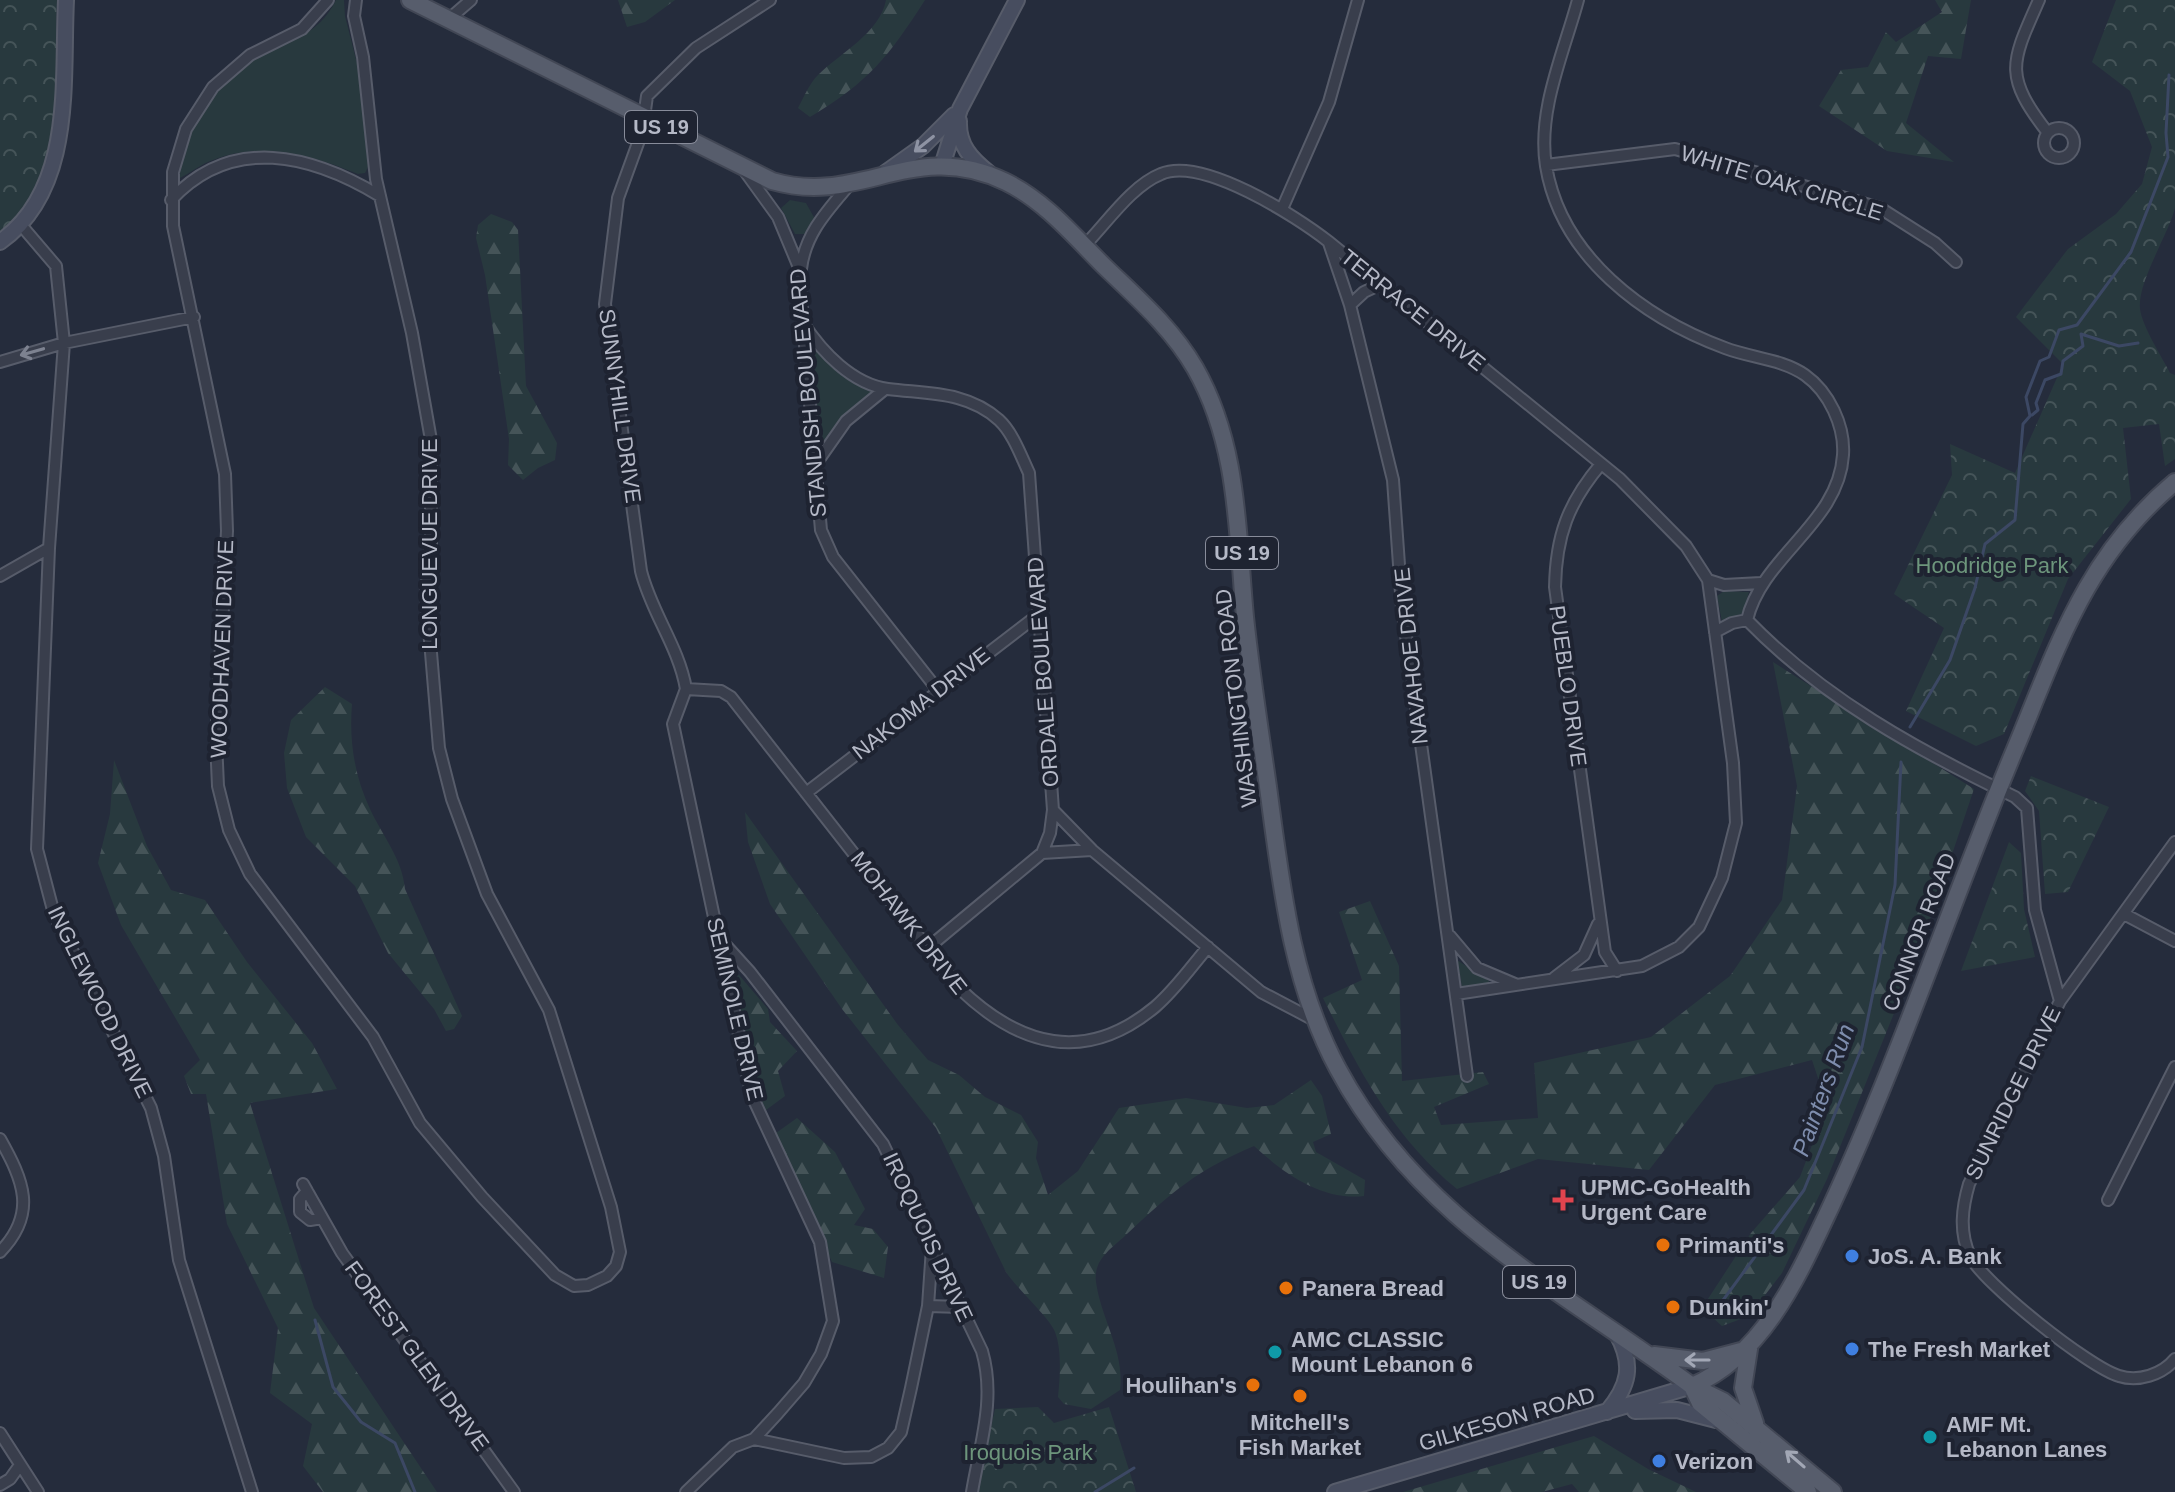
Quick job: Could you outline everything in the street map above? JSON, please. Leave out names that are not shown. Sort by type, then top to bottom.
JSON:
[{"type":"main road","name":"WASHINGTON ROAD","points":[[410,0],[743,169],[797,187],[849,185],[883,174],[942,166],[991,175],[1028,195],[1162,324],[1184,351],[1210,397],[1222,435],[1239,517],[1247,637],[1281,879],[1294,949],[1316,1021],[1356,1099],[1391,1149],[1426,1189],[1502,1254],[1692,1386],[1717,1396],[1833,1492]]},
{"type":"main road","name":"CONNOR ROAD","points":[[1692,1386],[1727,1369],[1750,1348],[1792,1281],[1839,1188],[1998,789],[2079,596],[2103,557],[2133,520],[2175,482]]},
{"type":"main road","points":[[1644,1352],[1703,1361],[1750,1348],[1743,1388],[1757,1427]]},
{"type":"main road","name":"WASHINGTON ROAD","points":[[1692,1386],[1700,1403],[1808,1492]]},
{"type":"street","points":[[0,242],[21,225],[37,202],[56,158],[66,0]]},
{"type":"street","name":"WOODHAVEN DRIVE","points":[[328,0],[309,24],[250,55],[213,87],[180,143],[171,201],[225,474],[227,531],[216,763],[229,830],[255,883],[373,1037],[420,1123],[443,1154],[555,1275],[574,1286],[588,1285]]},
{"type":"street","name":"LONGUEVUE DRIVE","points":[[356,0],[354,16],[363,57],[380,196],[412,333],[431,440],[431,546],[426,593],[439,748],[456,812],[487,894],[549,1010],[611,1207],[620,1252],[616,1266],[607,1276],[588,1285]]},
{"type":"street","points":[[449,19],[471,0]]},
{"type":"street","name":"SUNNYHILL DRIVE","points":[[686,689],[678,660],[651,603],[641,571],[606,318],[615,209],[642,132],[645,100],[683,59],[714,35],[770,0]]},
{"type":"street","points":[[942,166],[960,109],[1017,0]]},
{"type":"street","points":[[1282,209],[1329,102],[1358,0]]},
{"type":"street","points":[[1578,0],[1550,96],[1546,165],[1564,220],[1585,253],[1611,281],[1675,327],[1727,349],[1774,361],[1805,375],[1827,398],[1841,429],[1843,455],[1837,481],[1826,505],[1761,583],[1747,620]]},
{"type":"street","points":[[2039,0],[2017,48],[2015,72],[2022,99],[2048,133]]},
{"type":"street","points":[[883,174],[923,146],[960,109]]},
{"type":"street","points":[[960,109],[962,144],[971,158],[991,175]]},
{"type":"street","name":"WHITE OAK CIRCLE","points":[[1546,165],[1675,149],[1880,208],[1935,243],[1956,262]]},
{"type":"street","points":[[171,201],[192,179],[208,169],[242,160],[270,158],[299,160],[326,168],[380,196]]},
{"type":"street","name":"STANDISH BOULEVARD","points":[[743,169],[784,229],[800,279],[817,515],[826,543],[937,689]]},
{"type":"street","name":"TERRACE DRIVE","points":[[1084,246],[1142,186],[1167,172],[1196,172],[1282,209],[1381,284],[1652,508],[1686,546],[1708,580],[1735,786],[1736,823],[1730,853],[1699,927],[1679,947],[1642,966],[1456,994]]},
{"type":"street","points":[[800,279],[812,232],[849,185]]},
{"type":"street","name":"INGLEWOOD DRIVE","points":[[21,225],[56,266],[64,343],[49,548],[37,849],[54,914],[151,1108],[164,1156],[179,1260],[252,1492]]},
{"type":"street","name":"NAVAHOE DRIVE","points":[[1329,242],[1350,305],[1393,480],[1402,607],[1467,1076]]},
{"type":"street","points":[[1350,305],[1364,292],[1381,284]]},
{"type":"street","points":[[0,362],[64,343],[194,317]]},
{"type":"street","name":"ORDALE BOULEVARD","points":[[803,323],[819,348],[846,371],[885,389],[937,392],[969,402],[999,420],[1016,444],[1029,473],[1053,810],[1092,850],[1268,997],[1316,1021]]},
{"type":"street","points":[[813,468],[846,421],[885,389]]},
{"type":"street","name":"PUEBLO DRIVE","points":[[1601,464],[1569,506],[1559,532],[1555,587],[1605,952],[1617,971]]},
{"type":"street","points":[[0,576],[49,548]]},
{"type":"street","points":[[1708,580],[1724,585],[1761,583]]},
{"type":"street","name":"NAKOMA DRIVE","points":[[806,793],[937,689],[1038,615]]},
{"type":"street","points":[[1747,620],[1799,670],[1843,701],[1908,744],[1998,789]]},
{"type":"street","points":[[1715,632],[1732,623],[1747,620]]},
{"type":"street","name":"MOHAWK DRIVE","points":[[686,689],[711,689],[731,697],[959,988],[986,1014],[1017,1033],[1052,1041],[1084,1041],[1118,1029],[1154,1007],[1208,947]]},
{"type":"street","name":"SEMINOLE DRIVE","points":[[686,689],[673,724],[752,1096],[820,1242],[833,1321],[821,1354],[804,1383],[754,1439]]},
{"type":"street","name":"SUNRIDGE DRIVE","points":[[1998,789],[2021,802],[2030,817],[2035,910],[2060,1001],[1969,1184],[1963,1203],[1964,1239],[1971,1257],[1994,1287],[2103,1369],[2129,1379],[2144,1377],[2159,1372],[2175,1359]]},
{"type":"street","points":[[929,947],[1042,853],[1050,833],[1053,810]]},
{"type":"street","points":[[2060,1001],[2175,842]]},
{"type":"street","points":[[1042,853],[1092,850]]},
{"type":"street","points":[[2124,914],[2175,941]]},
{"type":"street","points":[[1553,979],[1584,955],[1600,920]]},
{"type":"street","points":[[1447,932],[1477,968],[1517,985]]},
{"type":"street","name":"IROQUOIS DRIVE","points":[[719,939],[750,972],[883,1144],[982,1351],[990,1378],[989,1406],[972,1492]]},
{"type":"street","points":[[2108,1200],[2175,1067]]},
{"type":"street","points":[[0,1139],[22,1178],[23,1207],[14,1237],[0,1252]]},
{"type":"street","name":"FOREST GLEN DRIVE","points":[[322,1218],[310,1220],[300,1212],[300,1199],[305,1187],[322,1218],[419,1363],[514,1492]]},
{"type":"street","points":[[686,1492],[733,1447],[754,1439],[844,1458],[871,1457],[888,1448],[901,1432],[928,1306],[932,1248]]},
{"type":"street","points":[[928,1306],[961,1307]]},
{"type":"street","points":[[1606,1413],[1621,1394],[1629,1370],[1628,1356],[1617,1334]]},
{"type":"street","name":"GILKESON ROAD","points":[[1335,1492],[1692,1386]]},
{"type":"street","points":[[1606,1413],[1677,1410],[1724,1423]]},
{"type":"street","points":[[0,1433],[38,1492]]},
{"type":"street","points":[[1,1489],[20,1465]]},
{"type":"green space","points":[[0,0],[57,0],[56,93],[47,156],[37,185],[22,210],[0,232]]},
{"type":"green space","points":[[336,0],[344,0],[359,71],[368,167],[365,173],[358,174],[305,156],[268,151],[232,154],[204,164],[180,178],[181,161],[193,127],[214,96],[253,61],[310,30],[329,12]]},
{"type":"green space","points":[[618,0],[675,0],[645,22],[627,27]]},
{"type":"green space","points":[[886,0],[925,0],[876,66],[848,92],[810,117],[798,108],[812,82],[868,32],[876,23]]},
{"type":"green space","points":[[1935,0],[1971,0],[1961,59],[1928,56],[1906,123],[1954,162],[1887,151],[1819,106],[1841,70],[1868,67],[1886,32],[1896,42],[1942,12]]},
{"type":"green space","name":"Hoodridge Park","points":[[2116,0],[2175,0],[2175,208],[2143,286],[2140,309],[2153,341],[2170,373],[2175,375],[2175,459],[2165,466],[2159,424],[2123,428],[2131,499],[2068,579],[2004,734],[1976,746],[1906,711],[1944,628],[1894,594],[1952,475],[1950,444],[2015,473],[2063,364],[2016,317],[2068,249],[2116,214],[2142,184],[2152,147],[2130,91],[2092,62]]},
{"type":"green space","points":[[790,200],[806,203],[815,219],[806,234],[795,234],[781,208]]},
{"type":"green space","points":[[491,214],[512,222],[518,230],[526,386],[557,443],[555,460],[523,480],[508,465],[509,439],[485,275],[476,238],[478,225]]},
{"type":"green space","points":[[810,346],[842,376],[876,393],[841,419],[816,454]]},
{"type":"green space","points":[[1724,591],[1749,592],[1743,613],[1722,622],[1717,596]]},
{"type":"green space","points":[[1773,662],[1974,789],[1920,949],[1827,1179],[1782,1273],[1749,1316],[1722,1326],[1702,1308],[1751,1233],[1800,1177],[1827,1105],[1812,1060],[1715,1085],[1649,1170],[1538,1159],[1457,1189],[1434,1169],[1396,1125],[1364,1076],[1323,998],[1362,980],[1339,912],[1370,901],[1399,966],[1402,1081],[1483,1072],[1489,1084],[1434,1107],[1441,1125],[1538,1118],[1534,1063],[1651,1037],[1730,976],[1782,900],[1797,786]]},
{"type":"green space","points":[[325,687],[352,704],[352,744],[360,783],[396,857],[405,889],[462,1016],[454,1029],[446,1031],[434,1009],[388,953],[355,886],[306,837],[287,788],[284,753],[291,720]]},
{"type":"green space","points":[[114,760],[147,846],[171,890],[205,900],[247,962],[312,1043],[337,1089],[250,1103],[314,1308],[437,1492],[323,1492],[303,1466],[312,1424],[270,1393],[278,1328],[227,1224],[206,1094],[191,1094],[184,1076],[200,1060],[121,925],[98,863],[110,814]]},
{"type":"green space","points":[[2031,776],[2109,807],[2068,892],[2045,894],[2039,811],[2025,791]]},
{"type":"green space","points":[[745,812],[898,1025],[928,1060],[959,1075],[985,1097],[1021,1115],[1038,1142],[1036,1158],[1048,1195],[1078,1171],[1119,1108],[1186,1098],[1247,1108],[1274,1105],[1311,1080],[1322,1096],[1331,1134],[1313,1142],[1316,1152],[1365,1180],[1364,1196],[1333,1194],[1304,1183],[1254,1146],[1186,1183],[1110,1249],[1098,1266],[1096,1282],[1119,1362],[1120,1390],[1091,1409],[1064,1404],[1058,1397],[1060,1355],[1052,1326],[1006,1272],[936,1128],[842,1009],[770,904],[748,842]]},
{"type":"green space","points":[[2009,842],[2021,853],[2024,909],[2035,957],[1961,971]]},
{"type":"green space","points":[[1457,960],[1489,981],[1489,983],[1462,987]]},
{"type":"green space","points":[[739,975],[768,1009],[770,1022],[797,1051],[778,1071],[785,1096],[766,1110],[758,1093],[733,979]]},
{"type":"green space","points":[[797,1118],[835,1152],[865,1209],[854,1225],[873,1229],[888,1247],[884,1278],[832,1262],[776,1133]]},
{"type":"green space","name":"Iroquois Park","points":[[1038,1407],[1054,1423],[1109,1407],[1136,1492],[976,1492],[995,1409]]},
{"type":"green space","points":[[1594,1436],[1648,1469],[1696,1492],[1579,1492],[1572,1484],[1542,1492],[1403,1492]]},
{"type":"waterway","name":"Painters Run","points":[[1910,727],[1950,660],[1975,588],[1985,544],[2015,520],[2023,424],[2030,416],[2026,397],[2040,361],[2049,357],[2059,330],[2077,325],[2131,252],[2168,157],[2169,75]]},
{"type":"waterway","points":[[2032,415],[2038,410],[2036,403],[2045,380],[2061,374],[2063,361],[2083,346],[2081,334],[2119,346],[2138,343]]},
{"type":"waterway","name":"Painters Run","points":[[1718,1307],[1804,1190],[1862,1047],[1895,885],[1901,762]]},
{"type":"waterway","points":[[315,1320],[333,1387],[361,1422],[395,1443],[415,1492]]},
{"type":"waterway","name":"Painters Run","points":[[1095,1492],[1134,1468]]},
{"type":"place","name":"UPMC-GoHealth Urgent Care","points":[[1563,1200]]},
{"type":"place","name":"Primanti's","points":[[1663,1245]]},
{"type":"place","name":"JoS. A. Bank","points":[[1852,1256]]},
{"type":"place","name":"Panera Bread","points":[[1286,1288]]},
{"type":"place","name":"Dunkin'","points":[[1673,1307]]},
{"type":"place","name":"The Fresh Market","points":[[1852,1349]]},
{"type":"place","name":"AMC CLASSIC Mount Lebanon 6","points":[[1275,1352]]},
{"type":"place","name":"Houlihan's","points":[[1253,1385]]},
{"type":"place","name":"Mitchell's Fish Market","points":[[1300,1396]]},
{"type":"place","name":"AMF Mt. Lebanon Lanes","points":[[1930,1437]]},
{"type":"place","name":"Verizon","points":[[1659,1461]]}]
